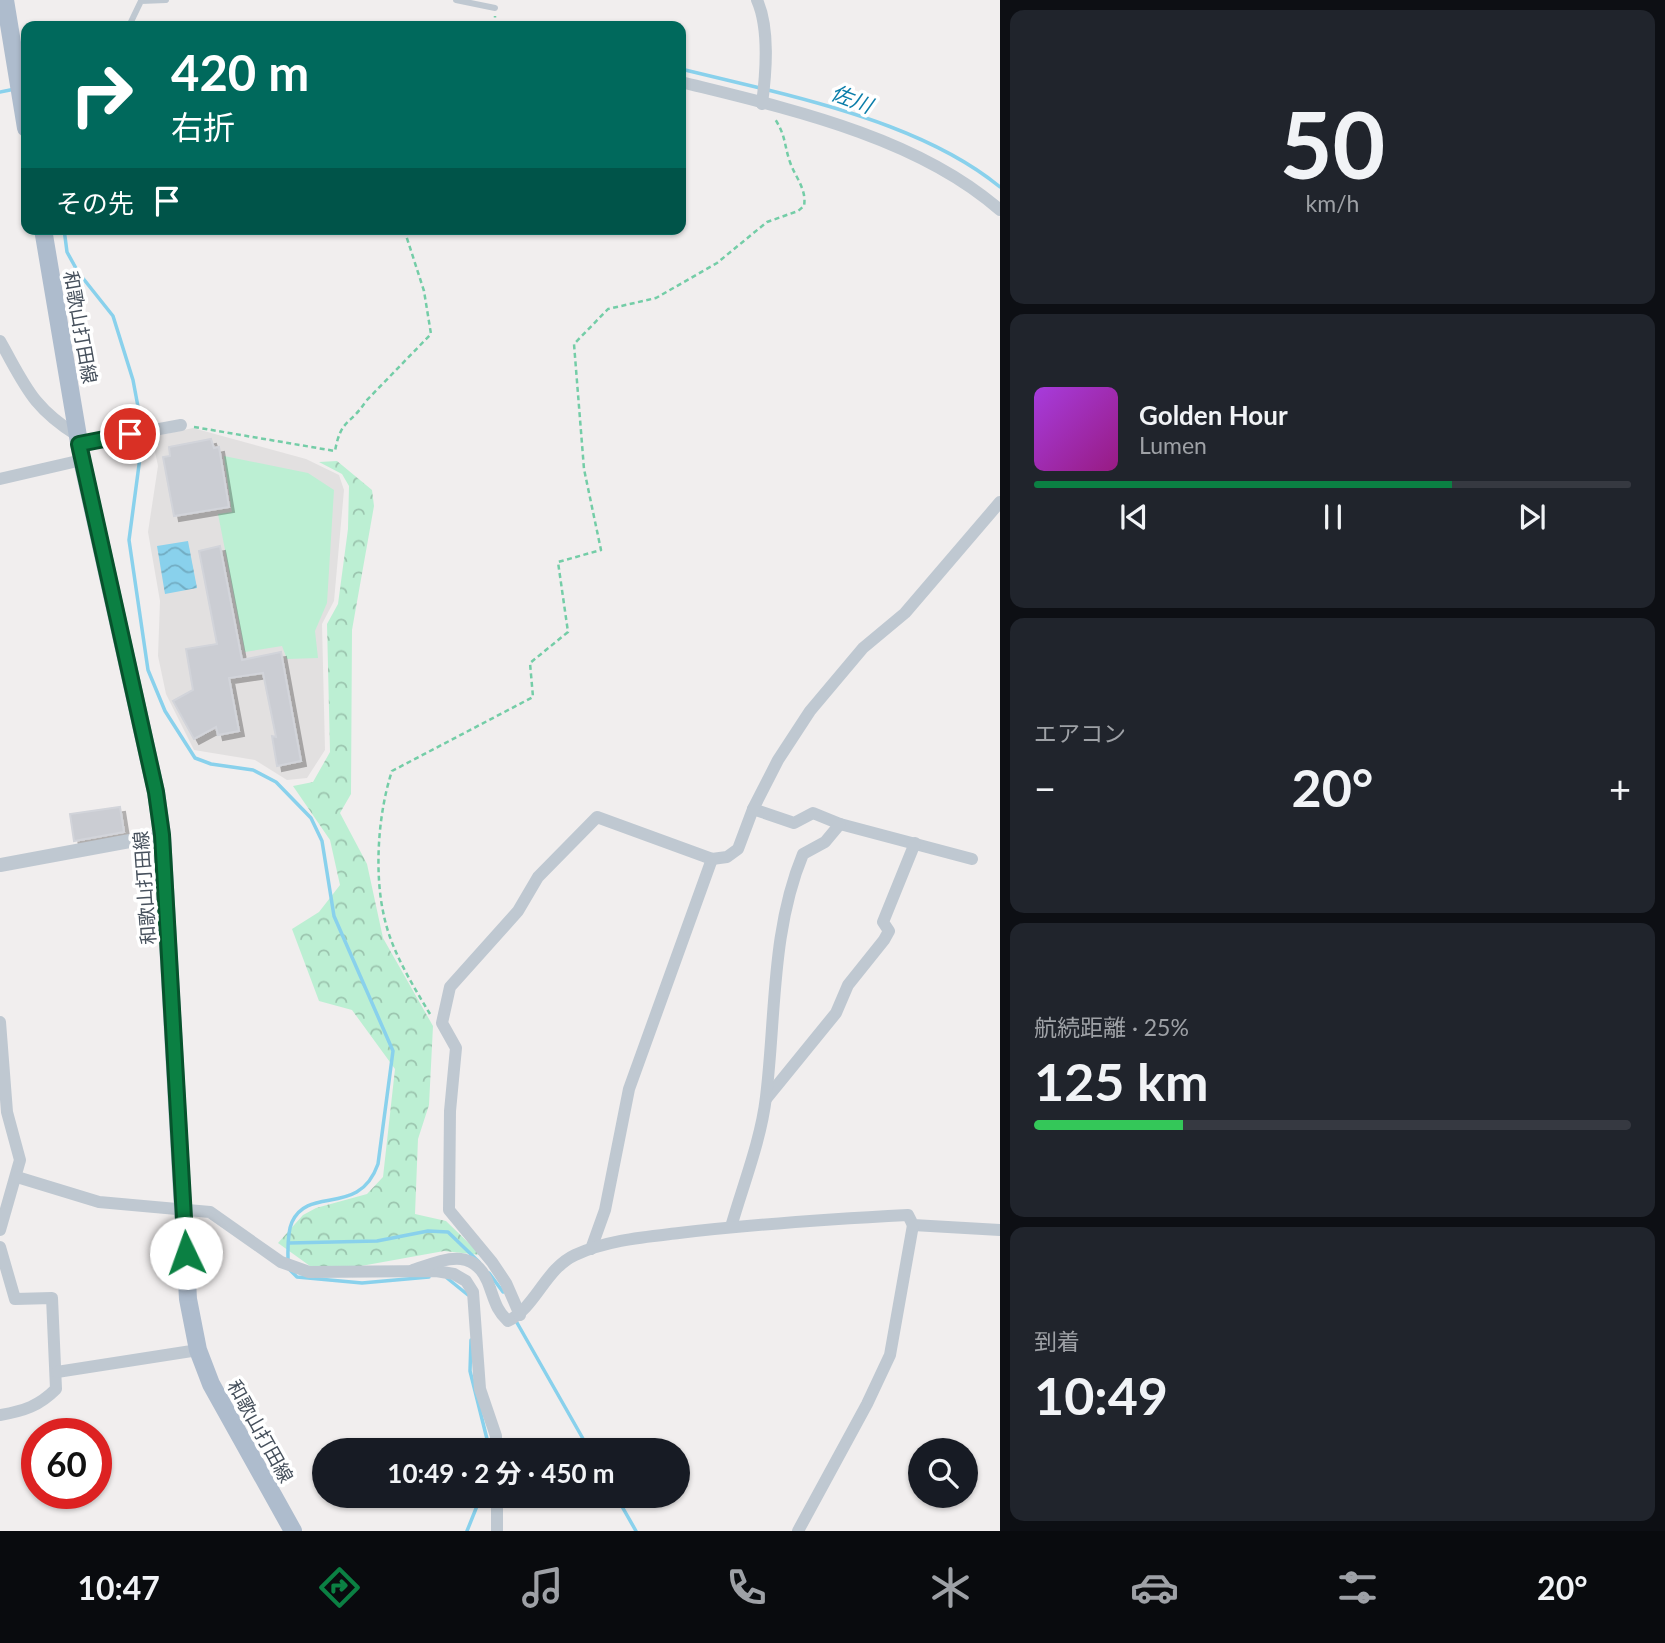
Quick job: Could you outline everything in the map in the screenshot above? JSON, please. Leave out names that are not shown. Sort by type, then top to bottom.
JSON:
[{"type":"main road","points":[[5,0],[21,88]]},
{"type":"main road","name":"和歌山打田線","points":[[44,235],[80,447],[156,792],[162,835],[188,1299],[198,1350],[211,1384],[293,1531]]},
{"type":"street","points":[[757,0],[761,10],[765,103]]},
{"type":"street","points":[[686,83],[821,117],[941,169],[1000,211]]},
{"type":"street","points":[[0,341],[34,401],[80,447]]},
{"type":"street","points":[[0,479],[80,447],[181,425]]},
{"type":"street","points":[[520,1315],[492,1262],[449,1210],[450,1111],[456,1048],[442,1023],[450,987],[518,911],[538,877],[597,817],[712,859],[727,858],[738,849],[753,809],[778,760],[810,711],[863,648],[905,613],[1000,502]]},
{"type":"street","points":[[753,809],[794,823],[813,813],[840,824],[972,859]]},
{"type":"street","points":[[731,1227],[766,1100],[779,947],[788,889],[803,853],[825,842],[840,824]]},
{"type":"street","points":[[0,865],[162,835]]},
{"type":"street","points":[[766,1100],[836,1013],[848,985],[884,940],[889,931],[883,922],[915,843]]},
{"type":"street","points":[[591,1249],[605,1210],[629,1089],[712,859]]},
{"type":"street","points":[[0,1022],[7,1112],[20,1160],[18,1177],[0,1230]]},
{"type":"street","points":[[18,1177],[99,1202],[130,1207],[184,1208],[210,1212],[281,1262],[309,1272],[413,1270],[454,1274],[466,1281],[473,1292],[480,1389],[496,1438]]},
{"type":"street","points":[[413,1270],[449,1258],[467,1259],[477,1265],[489,1284],[498,1312],[508,1321],[520,1315],[556,1268],[573,1255],[591,1249],[636,1238],[731,1227],[908,1215],[914,1225],[890,1354],[867,1404],[799,1531]]},
{"type":"street","points":[[914,1225],[1000,1230]]},
{"type":"street","points":[[0,1247],[15,1299],[52,1298],[57,1372],[56,1389],[40,1404],[22,1412],[0,1415]]},
{"type":"street","points":[[57,1372],[198,1350]]},
{"type":"street","points":[[497,1508],[498,1531]]},
{"type":"lane","points":[[131,21],[141,1],[166,0]]},
{"type":"lane","points":[[456,0],[495,8]]},
{"type":"path","points":[[442,1023],[435,1020],[416,990],[384,918],[379,884],[385,807],[393,771],[533,697],[530,663],[568,632],[558,562],[601,550],[584,469],[574,344],[608,309],[656,298],[717,263],[767,222],[798,211],[804,206],[803,192],[788,158],[787,141],[765,103]]},
{"type":"path","points":[[181,425],[335,451],[339,428],[358,413],[366,401],[431,334],[424,291],[406,235]]},
{"type":"shaded area","points":[[193,428],[306,459],[339,475],[344,490],[334,601],[322,624],[325,750],[307,778],[287,780],[255,760],[194,750],[166,694],[158,656],[160,601],[148,532],[158,466],[152,437]]},
{"type":"green space","points":[[224,456],[308,473],[334,490],[327,603],[315,631],[318,658],[287,659],[282,646],[245,652],[218,514],[232,512]]},
{"type":"green space","points":[[337,461],[372,490],[374,506],[352,630],[351,794],[340,813],[367,864],[383,938],[433,1026],[429,1105],[418,1139],[415,1214],[446,1221],[481,1255],[444,1251],[361,1266],[310,1266],[278,1243],[303,1215],[316,1208],[367,1194],[383,1177],[395,1069],[352,1010],[319,1001],[292,929],[319,912],[340,885],[330,840],[293,786],[313,782],[330,752],[327,624],[338,604],[348,529],[349,486],[342,474],[319,462]]},
{"type":"water","points":[[188,541],[197,588],[165,594],[157,546]]},
{"type":"building","points":[[211,439],[214,448],[219,447],[229,507],[174,516],[163,457],[170,456],[169,447]]},
{"type":"building","points":[[220,546],[242,660],[281,652],[301,761],[277,766],[272,736],[276,737],[263,673],[229,678],[239,731],[218,735],[216,727],[194,739],[173,701],[193,690],[186,649],[217,644],[199,551]]},
{"type":"building","points":[[120,807],[124,832],[74,841],[70,814]]},
{"type":"waterway","name":"佐川","points":[[686,70],[760,88]]},
{"type":"waterway","name":"佐川","points":[[0,92],[15,89]]},
{"type":"waterway","name":"佐川","points":[[768,90],[890,126],[948,153],[1000,187]]},
{"type":"waterway","points":[[65,235],[67,252],[78,272],[113,316],[133,380],[142,428]]},
{"type":"waterway","points":[[143,435],[129,540],[148,670],[165,711],[195,758],[211,764],[253,770],[276,782],[311,818],[322,841],[334,916],[393,1051],[378,1164],[370,1180],[359,1191],[310,1205],[300,1211],[290,1226],[288,1260]]},
{"type":"waterway","points":[[289,1243],[377,1241],[428,1231],[448,1232],[479,1262]]},
{"type":"waterway","points":[[288,1268],[297,1277],[362,1283],[429,1277]]},
{"type":"waterway","points":[[489,1273],[503,1292]]},
{"type":"waterway","points":[[447,1278],[468,1295]]},
{"type":"waterway","points":[[516,1321],[583,1438]]},
{"type":"waterway","points":[[471,1340],[470,1371],[487,1438]]},
{"type":"waterway","points":[[467,1531],[476,1508]]},
{"type":"waterway","points":[[623,1508],[636,1531]]},
{"type":"route","points":[[130,434],[79,444],[156,792],[162,835],[186,1253]]}]
